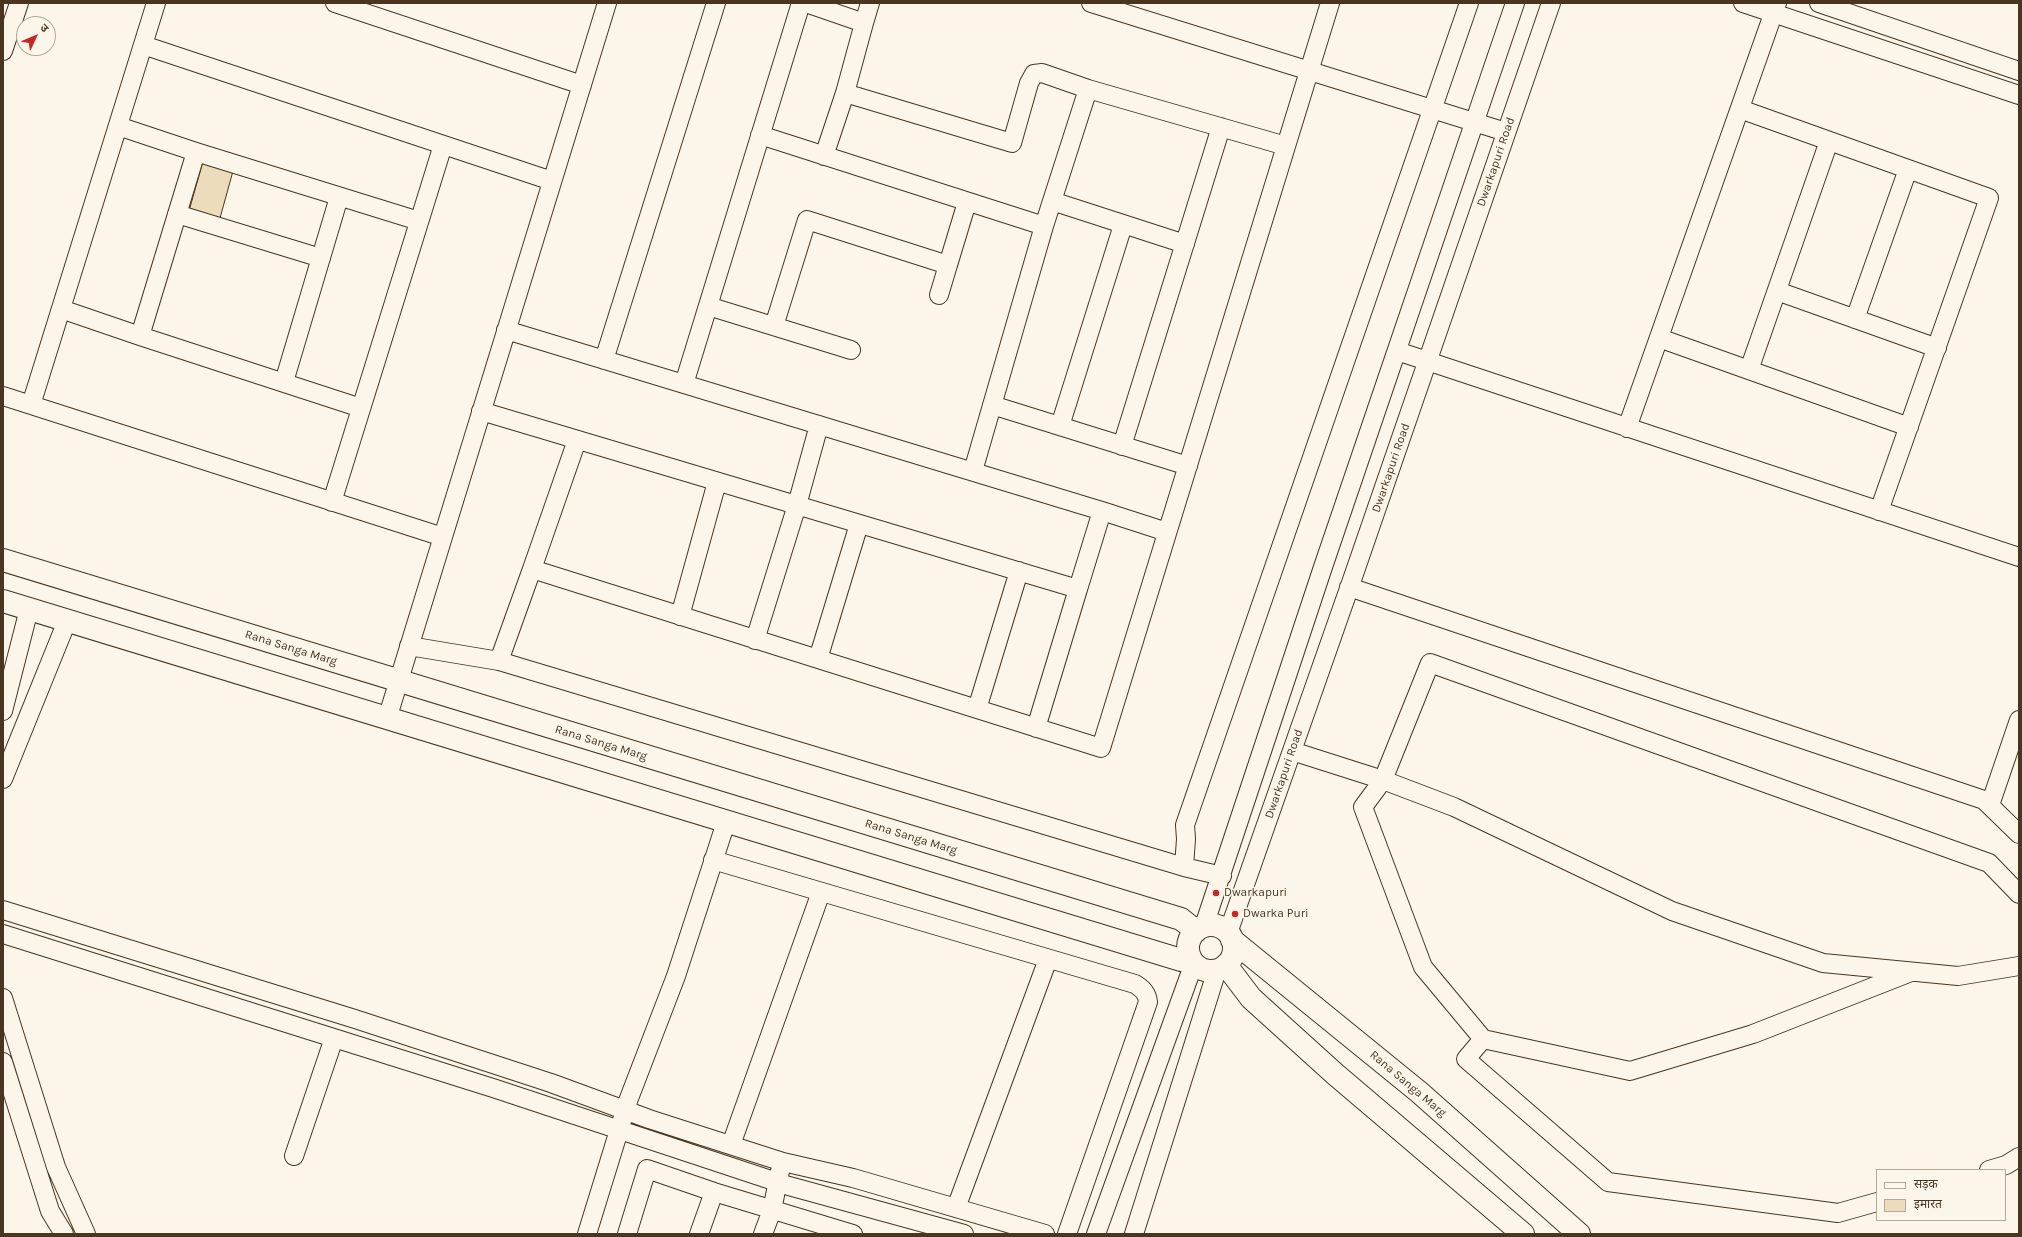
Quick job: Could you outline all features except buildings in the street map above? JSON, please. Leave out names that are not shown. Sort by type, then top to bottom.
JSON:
[{"type":"main road","name":"Rana Sanga Marg","points":[[3,560],[1181,919],[1200,929]]},
{"type":"main road","points":[[3,601],[1181,960],[1192,960],[1204,970],[1222,968],[1233,954],[1230,936],[1217,926],[1200,929],[1189,943],[1192,960]]},
{"type":"main road","name":"Rana Sanga Marg","points":[[1230,936],[1419,1092],[1579,1234]]},
{"type":"main road","points":[[1222,968],[1251,998],[1335,1074],[1522,1234]]},
{"type":"street","points":[[3,52],[19,3]]},
{"type":"street","points":[[31,405],[156,3]]},
{"type":"street","points":[[335,3],[582,84]]},
{"type":"street","points":[[387,719],[607,3]]},
{"type":"street","points":[[604,360],[716,3]]},
{"type":"street","points":[[684,384],[801,3]]},
{"type":"street","points":[[806,3],[864,22]]},
{"type":"street","points":[[824,156],[845,93],[870,3]]},
{"type":"street","points":[[1090,3],[1117,7],[1309,71],[1506,132]]},
{"type":"street","points":[[532,569],[1101,748],[1330,3]]},
{"type":"street","points":[[1184,867],[1186,839],[1185,825],[1469,3]]},
{"type":"street","points":[[1200,929],[1222,876],[1322,570],[1516,3]]},
{"type":"street","name":"Dwarkapuri Road","points":[[1230,936],[1292,750],[1350,587],[1551,3]]},
{"type":"street","points":[[1743,3],[1775,8],[2019,95]]},
{"type":"street","points":[[1819,3],[2019,71]]},
{"type":"street","points":[[1627,428],[1775,8]]},
{"type":"street","points":[[143,45],[552,181]]},
{"type":"street","points":[[845,93],[1012,143],[1029,83],[1034,74],[1042,73],[1088,89],[1286,146]]},
{"type":"street","points":[[973,471],[1044,226],[1088,89]]},
{"type":"street","points":[[1740,109],[1990,198],[1880,511]]},
{"type":"street","points":[[118,126],[196,152],[419,221]]},
{"type":"street","points":[[1122,446],[1221,127]]},
{"type":"street","points":[[760,136],[1044,226]]},
{"type":"street","points":[[1749,370],[1830,141]]},
{"type":"street","points":[[332,502],[443,145]]},
{"type":"street","points":[[140,336],[196,152]]},
{"type":"street","points":[[1855,319],[1908,169]]},
{"type":"street","points":[[284,382],[339,197]]},
{"type":"street","points":[[939,295],[967,202]]},
{"type":"street","points":[[1052,202],[1185,244]]},
{"type":"street","points":[[177,214],[320,258]]},
{"type":"street","points":[[774,326],[807,220],[948,265]]},
{"type":"street","points":[[1060,426],[1123,225]]},
{"type":"street","points":[[1777,291],[1937,348]]},
{"type":"street","points":[[708,306],[851,350]]},
{"type":"street","points":[[61,309],[361,408]]},
{"type":"street","points":[[506,330],[1102,510],[1167,532]]},
{"type":"street","points":[[1659,338],[1909,427]]},
{"type":"street","points":[[1397,351],[2019,557]]},
{"type":"street","points":[[3,396],[443,537]]},
{"type":"street","points":[[992,405],[1188,466]]},
{"type":"street","points":[[481,412],[1078,589]]},
{"type":"street","points":[[755,640],[797,505],[818,424]]},
{"type":"street","points":[[499,661],[577,440]]},
{"type":"street","points":[[680,616],[717,482]]},
{"type":"street","points":[[1036,728],[1102,510]]},
{"type":"street","points":[[818,659],[859,524]]},
{"type":"street","points":[[977,709],[1019,571]]},
{"type":"street","points":[[1350,587],[1966,793],[1984,800],[2019,834]]},
{"type":"street","points":[[3,712],[29,609]]},
{"type":"street","points":[[3,778],[67,621]]},
{"type":"street","points":[[409,646],[499,661],[1184,867],[1222,876]]},
{"type":"street","points":[[1914,971],[1753,1034],[1630,1071],[1483,1039],[1423,967],[1363,807],[1383,780],[1430,663],[1989,863],[2019,894]]},
{"type":"street","points":[[1990,805],[2019,723]]},
{"type":"street","points":[[1292,750],[1383,780],[1454,807],[1672,911],[1823,963],[1958,976],[2019,966]]},
{"type":"street","points":[[587,1234],[626,1110],[676,976],[726,822]]},
{"type":"street","points":[[713,860],[1135,984],[1142,988],[1147,995],[1148,1002],[1067,1234]]},
{"type":"street","points":[[731,1146],[821,892]]},
{"type":"street","points":[[3,910],[551,1082],[626,1110],[731,1146],[783,1162],[853,1178],[1045,1234]]},
{"type":"street","points":[[3,934],[334,1038],[789,1186],[964,1234]]},
{"type":"street","points":[[956,1208],[1048,959]]},
{"type":"street","points":[[1096,1234],[1192,960]]},
{"type":"street","points":[[1134,1234],[1222,968]]},
{"type":"street","points":[[3,998],[56,1167],[86,1234]]},
{"type":"street","points":[[294,1156],[334,1038]]},
{"type":"street","points":[[1483,1039],[1466,1059],[1608,1182],[1838,1213],[1876,1202]]},
{"type":"street","points":[[3,1062],[50,1210],[64,1234]]},
{"type":"street","points":[[1992,1169],[2006,1165],[2019,1157]]},
{"type":"street","points":[[763,1234],[772,1210],[783,1162]]},
{"type":"street","points":[[627,1234],[647,1169],[714,1192],[853,1234]]},
{"type":"street","points":[[699,1234],[714,1192]]},
{"type":"place","name":"Dwarkapuri","points":[[1216,893]]},
{"type":"place","name":"Dwarka Puri","points":[[1235,914]]}]
